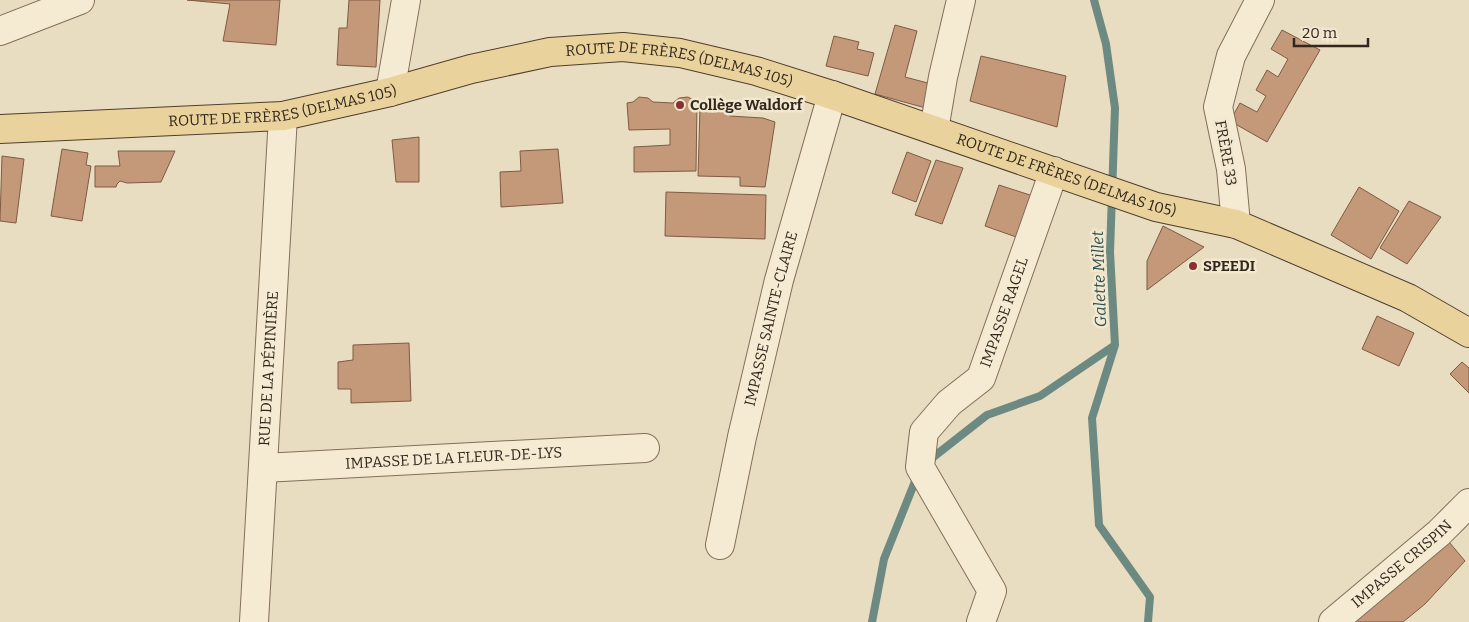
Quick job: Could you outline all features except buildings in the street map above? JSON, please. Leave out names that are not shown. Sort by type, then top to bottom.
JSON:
[{"type":"main road","name":"ROUTE DE FRÈRES (DELMAS 105)","points":[[0,129],[283,116],[390,92],[471,68],[550,52],[624,47],[680,53],[756,71],[832,95],[1156,207],[1236,224],[1408,298],[1469,333]]},
{"type":"street","points":[[0,31],[80,0]]},
{"type":"street","points":[[390,92],[406,0]]},
{"type":"street","points":[[934,130],[943,78],[961,0]]},
{"type":"street","name":"FRÈRE 33","points":[[1236,224],[1231,169],[1218,107],[1231,56],[1260,0]]},
{"type":"street","name":"IMPASSE SAINTE-CLAIRE","points":[[720,545],[779,280],[832,95]]},
{"type":"street","name":"RUE DE LA PÉPINIÈRE","points":[[254,622],[283,116]]},
{"type":"street","name":"IMPASSE RAGEL","points":[[981,622],[992,591],[920,467],[924,432],[949,404],[981,378],[1064,174]]},
{"type":"street","name":"IMPASSE DE LA FLEUR-DE-LYS","points":[[263,468],[645,448]]},
{"type":"street","name":"IMPASSE CRISPIN","points":[[1333,622],[1439,533],[1469,503]]},
{"type":"waterway","name":"Galette Millet","points":[[927,462],[987,415],[1040,396],[1115,345],[1110,252],[1115,108],[1106,44],[1094,0]]},
{"type":"waterway","points":[[1115,345],[1092,418],[1099,525],[1150,597],[1148,622]]},
{"type":"waterway","name":"Galette Millet","points":[[872,622],[884,559],[918,474]]},
{"type":"place","name":"Collège Waldorf","points":[[680,105]]},
{"type":"place","name":"SPEEDI","points":[[1193,266]]}]
